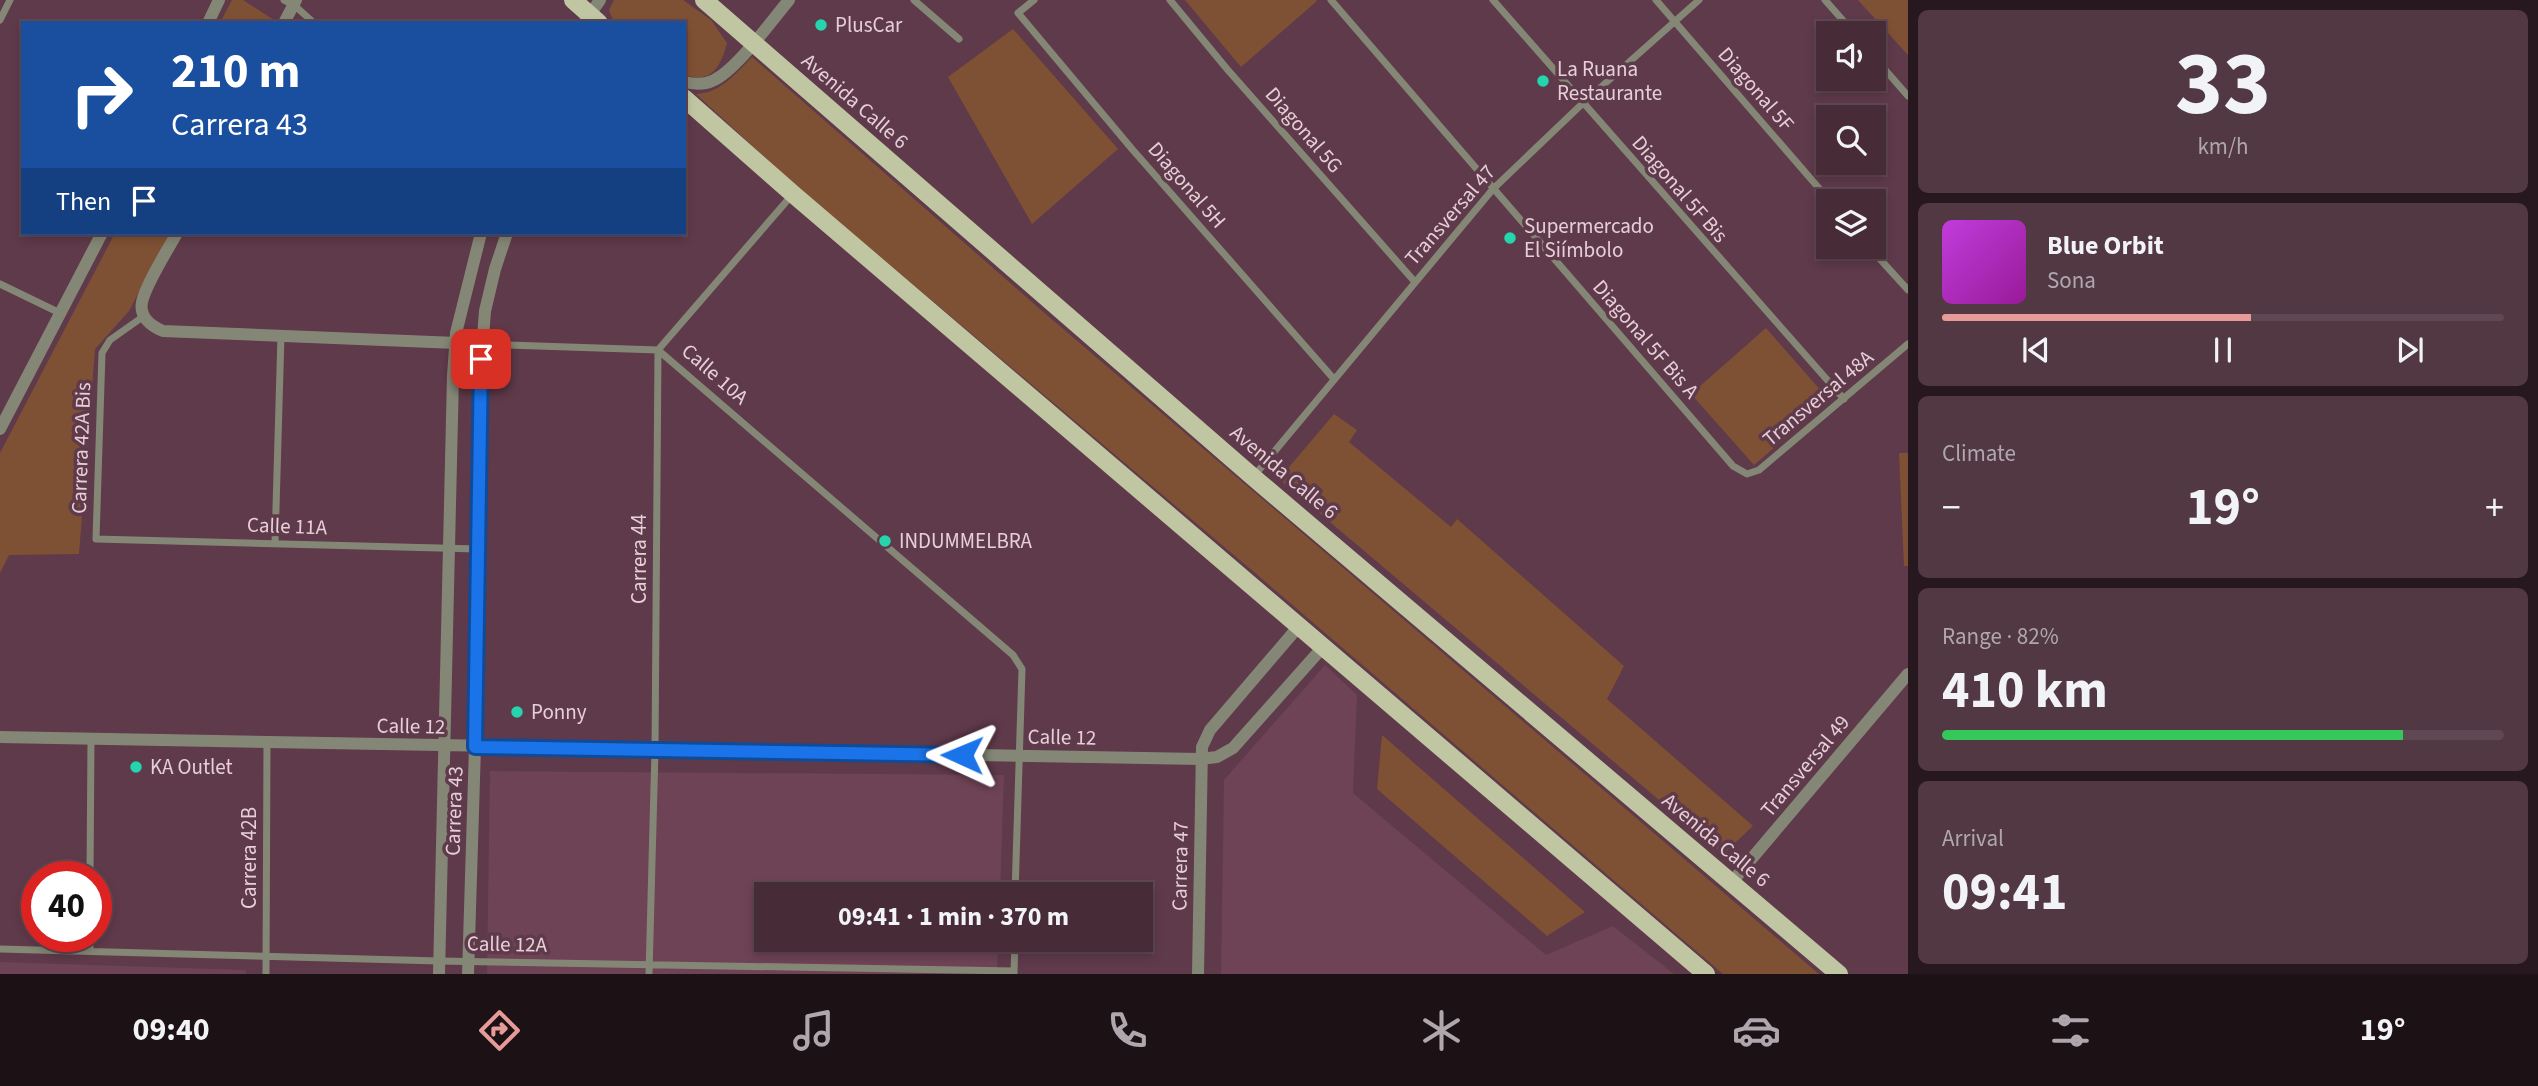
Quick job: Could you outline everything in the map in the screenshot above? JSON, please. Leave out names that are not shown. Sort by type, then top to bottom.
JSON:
[{"type":"main road","points":[[573,0],[593,15]]},
{"type":"main road","name":"Avenida Calle 6","points":[[704,0],[1253,477],[1839,974]]},
{"type":"main road","points":[[686,100],[1706,974]]},
{"type":"street","points":[[0,20],[10,0]]},
{"type":"street","points":[[209,21],[219,0]]},
{"type":"street","points":[[686,82],[701,84],[718,78],[753,43],[789,0]]},
{"type":"street","points":[[914,0],[959,39]]},
{"type":"street","name":"Diagonal 5H","points":[[1034,0],[1018,13],[1132,149],[1333,378]]},
{"type":"street","name":"Diagonal 5G","points":[[1170,0],[1227,69],[1415,282]]},
{"type":"street","name":"Diagonal 5F Bis A","points":[[1331,0],[1733,466],[1747,474]]},
{"type":"street","name":"Diagonal 5F Bis","points":[[1493,0],[1844,399]]},
{"type":"street","name":"Diagonal 5F","points":[[1656,0],[1820,189]]},
{"type":"street","name":"Transversal 47","points":[[1253,477],[1493,188],[1699,0]]},
{"type":"street","points":[[1825,0],[1843,21]]},
{"type":"street","points":[[285,21],[291,2],[312,21]]},
{"type":"street","points":[[1886,71],[1908,96]]},
{"type":"street","points":[[658,350],[793,194]]},
{"type":"street","points":[[0,429],[101,235]]},
{"type":"street","points":[[144,316],[142,302],[176,235]]},
{"type":"street","name":"Carrera 43","points":[[439,967],[456,343],[465,293],[480,235]]},
{"type":"street","name":"Carrera 43","points":[[468,968],[475,747],[481,344],[489,289],[506,235]]},
{"type":"street","points":[[1880,259],[1908,290]]},
{"type":"street","points":[[0,284],[62,314]]},
{"type":"street","name":"Calle 10A","points":[[144,316],[155,328],[163,331],[658,350],[1018,661],[1022,669],[1015,882]]},
{"type":"street","name":"Carrera 42A Bis","points":[[96,539],[101,358],[110,340],[144,316]]},
{"type":"street","points":[[275,543],[281,335]]},
{"type":"street","name":"Transversal 48A","points":[[1747,474],[1759,470],[1908,344]]},
{"type":"street","name":"Carrera 44","points":[[649,974],[655,750],[658,350]]},
{"type":"street","name":"Calle 11A","points":[[96,539],[478,549]]},
{"type":"street","name":"Carrera 47","points":[[1198,974],[1200,759],[1205,738],[1299,626]]},
{"type":"street","points":[[1200,759],[1217,757],[1233,748],[1323,647]]},
{"type":"street","name":"Transversal 49","points":[[1731,883],[1908,674]]},
{"type":"street","name":"Calle 12","points":[[0,737],[1200,759]]},
{"type":"street","points":[[90,861],[91,739]]},
{"type":"street","name":"Carrera 42B","points":[[266,974],[267,742]]},
{"type":"street","name":"Calle 12A","points":[[0,949],[21,949]]},
{"type":"street","name":"Calle 12A","points":[[112,952],[267,956],[468,968],[649,963],[1014,972]]},
{"type":"street","points":[[1014,972],[1015,952]]},
{"type":"shaded area","points":[[232,0],[243,0],[275,21],[221,21]]},
{"type":"shaded area","points":[[614,0],[683,0],[711,20],[727,43],[722,59],[708,75],[686,75],[686,21],[613,21],[609,10]]},
{"type":"shaded area","points":[[1185,0],[1316,0],[1317,1],[1241,67]]},
{"type":"shaded area","points":[[1858,0],[1908,0],[1908,55],[1886,31],[1886,21],[1877,21]]},
{"type":"shaded area","points":[[1013,29],[1118,149],[1032,224],[948,77]]},
{"type":"shaded area","points":[[752,57],[1041,310],[1819,974],[1723,974],[1254,572],[794,184],[696,94],[720,86]]},
{"type":"shaded area","points":[[114,235],[169,235],[129,311],[95,349],[79,554],[9,555],[0,573],[0,453]]},
{"type":"shaded area","points":[[1766,328],[1829,400],[1754,465],[1691,394]]},
{"type":"shaded area","points":[[1334,414],[1357,430],[1349,442],[1451,527],[1457,519],[1624,666],[1607,699],[1753,826],[1723,854],[1279,479]]},
{"type":"shaded area","points":[[1899,453],[1908,453],[1908,566],[1904,566]]},
{"type":"shaded area","points":[[1325,665],[1357,695],[1353,793],[1546,955],[1613,926],[1674,974],[1221,974],[1224,780]]},
{"type":"shaded area","points":[[1382,735],[1585,912],[1547,936],[1377,789]]},
{"type":"shaded area","points":[[490,771],[1004,775],[1000,882],[754,882],[754,952],[998,952],[997,974],[487,974]]},
{"type":"shaded area","points":[[0,962],[246,970],[246,974],[0,974]]},
{"type":"place","name":"PlusCar","points":[[821,25]]},
{"type":"place","name":"La Ruana Restaurante","points":[[1543,81]]},
{"type":"place","name":"Supermercado El Siímbolo","points":[[1510,238]]},
{"type":"place","name":"INDUMMELBRA","points":[[885,541]]},
{"type":"place","name":"Ponny","points":[[517,712]]},
{"type":"place","name":"KA Outlet","points":[[136,767]]},
{"type":"route","points":[[481,359],[475,747],[962,755]]}]
